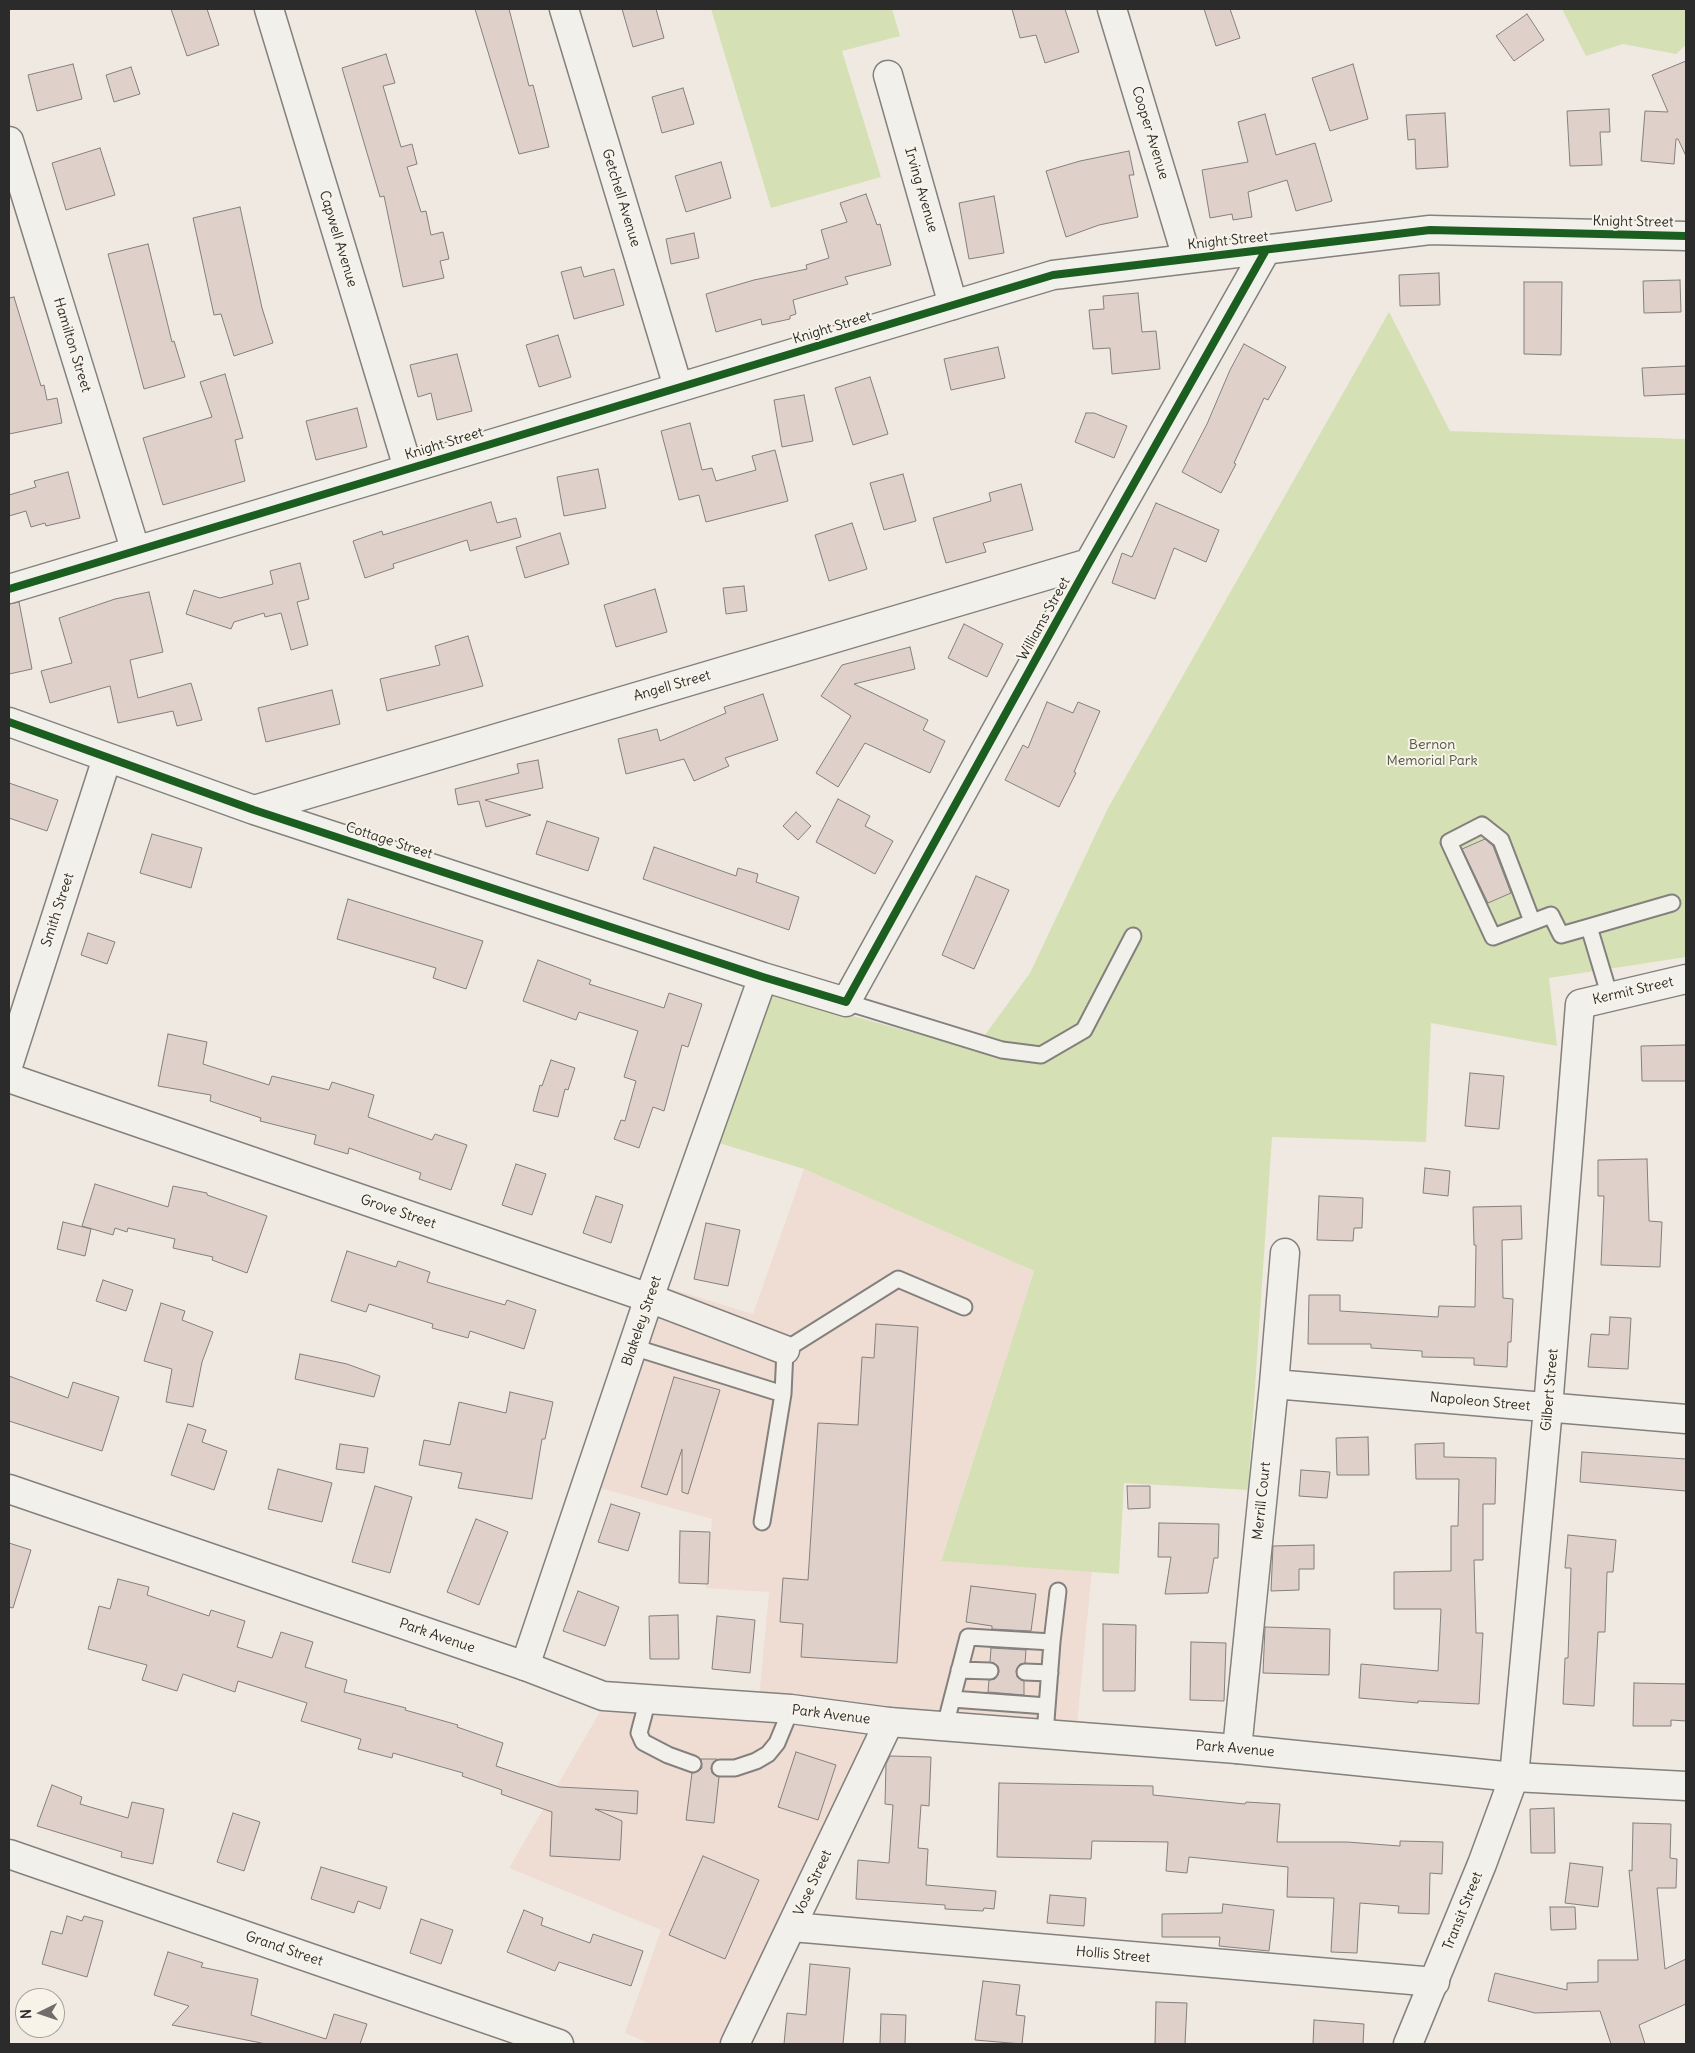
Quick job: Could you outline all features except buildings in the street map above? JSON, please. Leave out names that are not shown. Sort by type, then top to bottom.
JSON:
[{"type":"street","name":"Capwell Avenue","points":[[269,9],[408,468]]},
{"type":"street","name":"Getchell Avenue","points":[[564,9],[678,386]]},
{"type":"street","name":"Cooper Avenue","points":[[1112,9],[1187,258]]},
{"type":"street","name":"Irving Avenue","points":[[888,74],[953,305]]},
{"type":"street","name":"Hamilton Street","points":[[9,141],[14,175],[135,549]]},
{"type":"street","name":"Knight Street","points":[[9,589],[135,549],[678,386],[1053,276],[1187,258],[1430,230],[1686,236]]},
{"type":"street","name":"Williams Street","points":[[846,1002],[1089,563],[1266,250]]},
{"type":"street","name":"Angell Street","points":[[254,810],[1089,563]]},
{"type":"street","name":"Cottage Street","points":[[9,722],[254,810],[763,977],[846,1002]]},
{"type":"street","name":"Smith Street","points":[[9,1062],[107,758]]},
{"type":"street","name":"Blakeley Street","points":[[525,1666],[649,1298],[763,977]]},
{"type":"street","name":"Kermit Street","points":[[1580,1004],[1686,979]]},
{"type":"street","name":"Gilbert Street","points":[[1514,1777],[1548,1408],[1580,1004]]},
{"type":"street","name":"Grove Street","points":[[9,1078],[649,1298],[785,1350]]},
{"type":"street","name":"Merrill Court","points":[[1237,1749],[1274,1384],[1285,1253]]},
{"type":"street","name":"Napoleon Street","points":[[1274,1384],[1686,1419]]},
{"type":"street","name":"Park Avenue","points":[[9,1489],[525,1666],[603,1696],[791,1709],[889,1722],[1237,1749],[1514,1777],[1686,1786]]},
{"type":"street","name":"Vose Street","points":[[736,2044],[889,1722]]},
{"type":"street","name":"Transit Street","points":[[1408,2044],[1514,1777]]},
{"type":"street","name":"Grand Street","points":[[9,1854],[559,2044]]},
{"type":"street","name":"Hollis Street","points":[[792,1927],[1434,1982]]},
{"type":"lane","points":[[1532,921],[1501,840],[1482,825],[1449,842],[1493,937],[1551,915],[1561,934],[1672,903]]},
{"type":"lane","points":[[1589,927],[1610,996]]},
{"type":"lane","points":[[846,1002],[1002,1050],[1041,1055],[1084,1030],[1133,936]]},
{"type":"lane","points":[[762,1522],[783,1394],[785,1350],[898,1279],[964,1308]]},
{"type":"lane","points":[[633,1347],[783,1394]]},
{"type":"lane","points":[[1045,1734],[1058,1591]]},
{"type":"lane","points":[[945,1726],[968,1636],[1052,1642]]},
{"type":"lane","points":[[959,1670],[990,1671]]},
{"type":"lane","points":[[1025,1672],[1050,1673]]},
{"type":"lane","points":[[648,1699],[639,1733],[643,1742],[668,1755],[692,1764]]},
{"type":"lane","points":[[952,1699],[1047,1706]]},
{"type":"lane","points":[[720,1768],[735,1768],[756,1761],[768,1754],[777,1743],[791,1709]]},
{"type":"shaded area","points":[[804,1169],[1034,1271],[941,1560],[1092,1570],[1077,1725],[895,1708],[719,2044],[650,2044],[625,2033],[661,1930],[509,1868],[600,1712],[757,1719],[769,1592],[706,1588],[712,1519],[578,1482],[649,1282],[753,1314]]},
{"type":"green space","points":[[711,9],[892,9],[900,36],[842,51],[881,177],[771,208]]},
{"type":"green space","points":[[1562,9],[1686,9],[1686,45],[1676,54],[1623,44],[1586,56]]},
{"type":"green space","name":"Bernon Memorial Park","points":[[1389,312],[1450,431],[1686,439],[1686,957],[1549,978],[1557,1046],[1431,1023],[1426,1142],[1272,1137],[1248,1490],[1124,1483],[1119,1574],[941,1561],[1034,1271],[804,1169],[706,1139],[765,991],[974,1050],[1030,973],[1108,808]]},
{"type":"cycle path","points":[[9,589],[1053,275],[1430,230],[1686,236]]},
{"type":"cycle path","points":[[9,722],[254,810],[763,977],[846,1002],[1089,563],[1266,250]]}]
